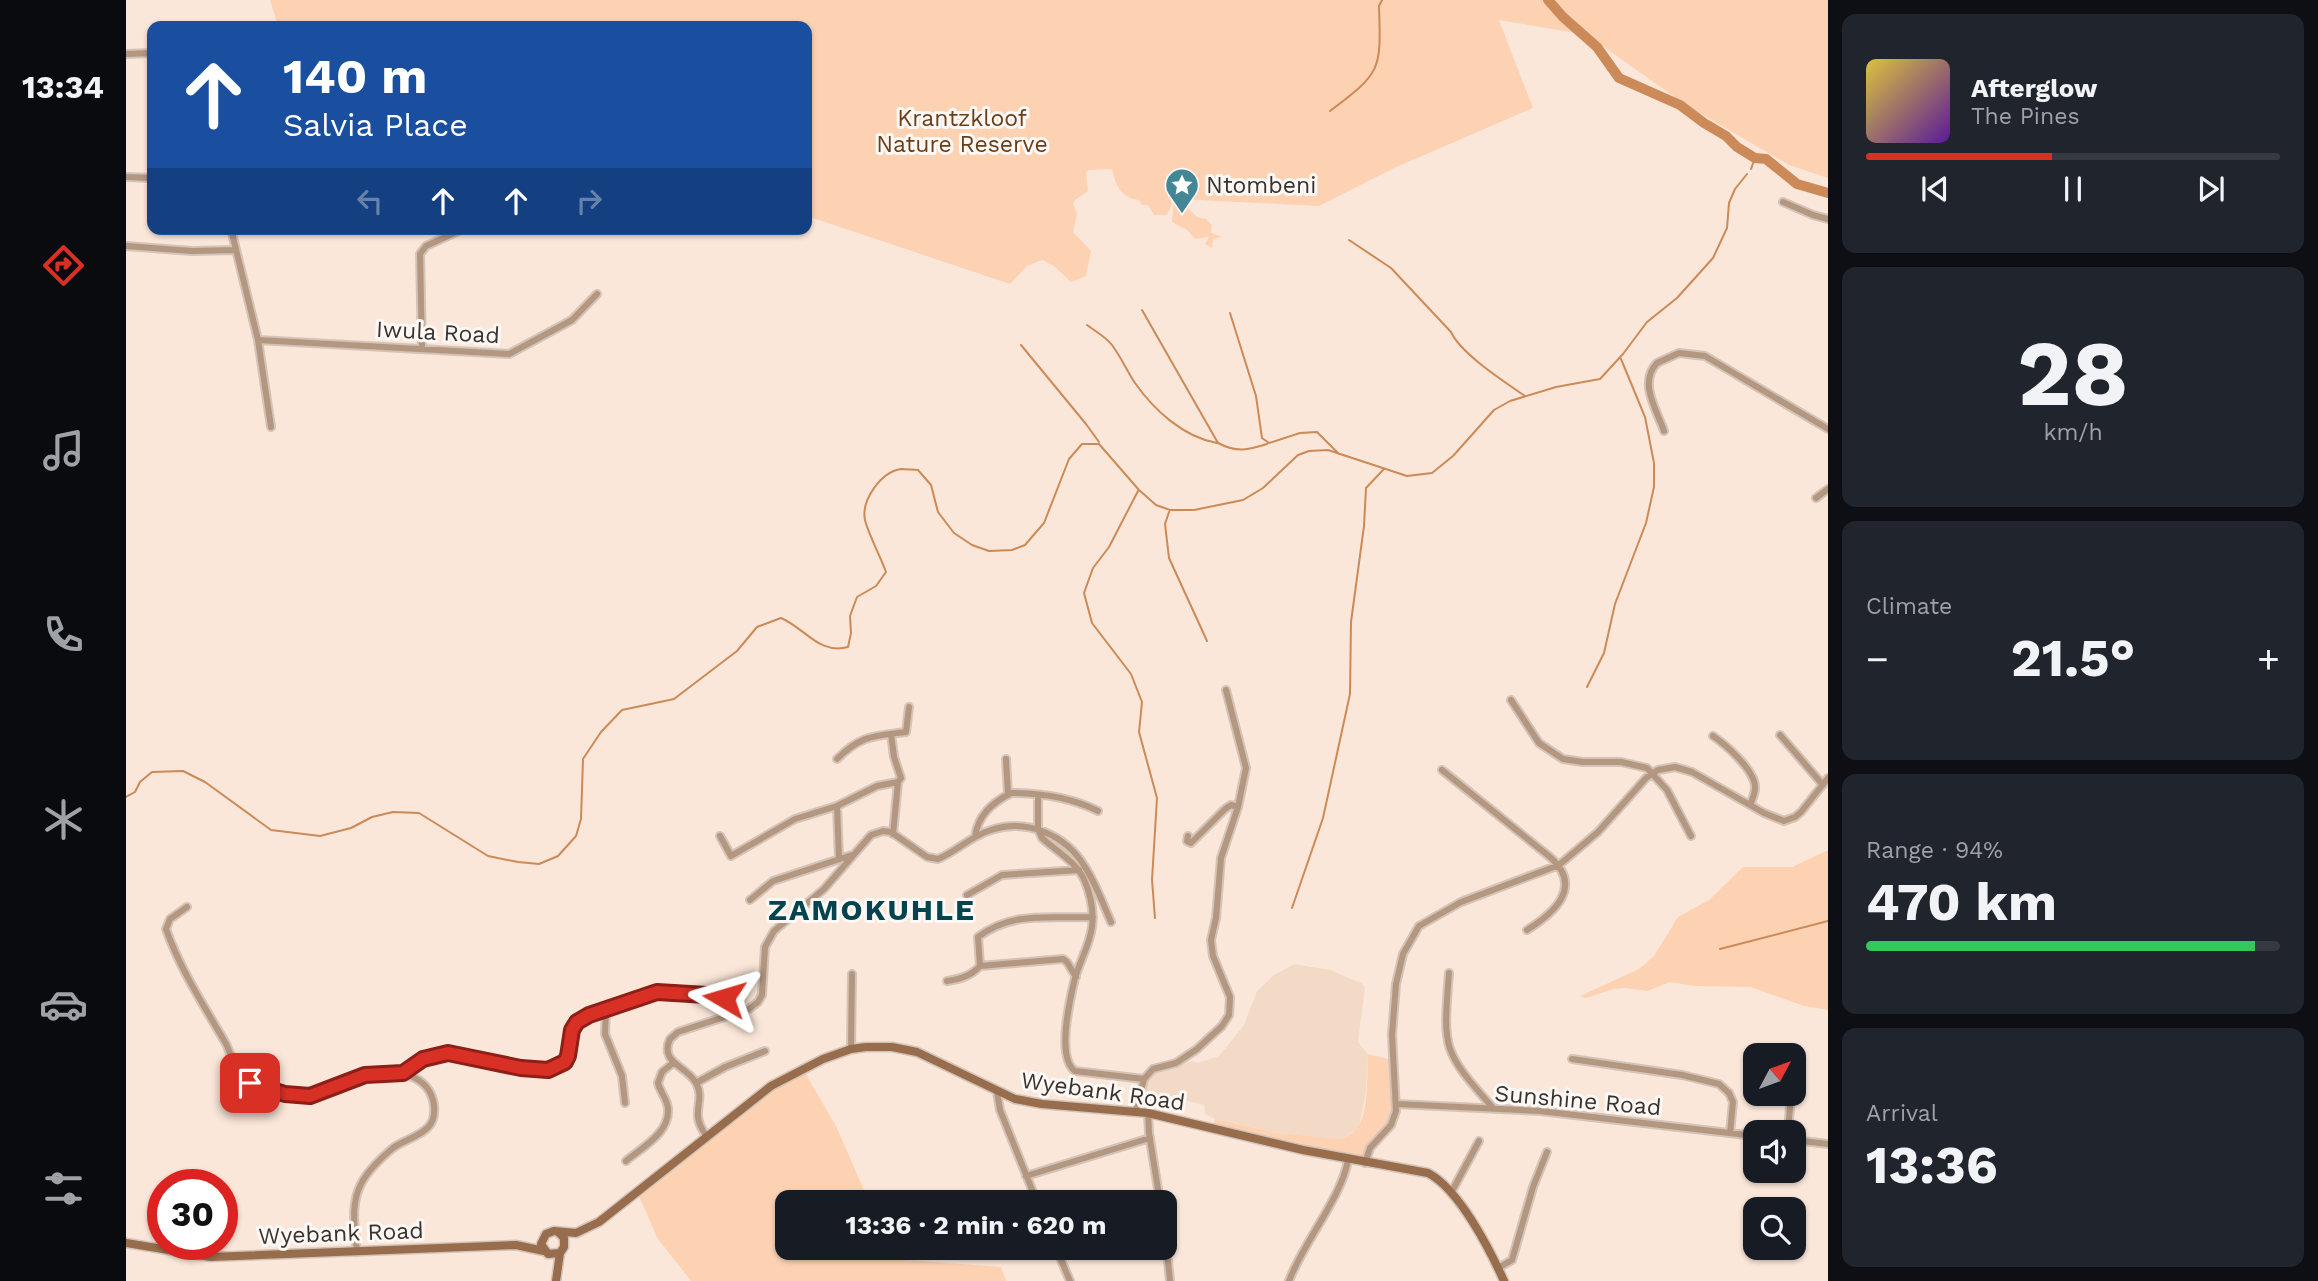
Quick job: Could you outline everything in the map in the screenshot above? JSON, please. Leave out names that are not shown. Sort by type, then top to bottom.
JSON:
[{"type":"street","points":[[126,54],[147,53]]},
{"type":"street","points":[[126,177],[147,178]]},
{"type":"street","points":[[1783,202],[1828,219]]},
{"type":"street","points":[[232,235],[258,340],[271,426]]},
{"type":"street","points":[[422,349],[421,253],[426,246],[450,235]]},
{"type":"street","points":[[126,246],[192,251],[235,250]]},
{"type":"street","name":"Iwula Road","points":[[258,340],[510,354],[572,320],[597,294]]},
{"type":"street","points":[[1664,431],[1650,395],[1649,379],[1657,363],[1679,353],[1705,356],[1828,429]]},
{"type":"street","points":[[1816,498],[1828,489]]},
{"type":"street","points":[[1136,1111],[1144,1079],[1153,1069],[1176,1063],[1197,1049],[1222,1026],[1229,1015],[1230,998],[1211,948],[1221,858],[1238,807],[1246,768],[1226,690]]},
{"type":"street","points":[[1511,700],[1539,743],[1563,760],[1632,763],[1652,773],[1667,790],[1691,836]]},
{"type":"street","points":[[837,759],[852,744],[880,735],[906,732],[909,707]]},
{"type":"street","points":[[891,734],[900,780],[893,834]]},
{"type":"street","points":[[1713,736],[1732,750],[1753,780],[1755,791],[1750,805]]},
{"type":"street","points":[[1365,1163],[1370,1148],[1391,1125],[1397,1104],[1392,1035],[1395,984],[1403,954],[1413,933],[1433,916],[1461,902],[1559,865],[1598,832],[1652,773],[1667,767],[1684,769],[1777,819],[1789,820],[1801,812],[1826,782],[1780,736]]},
{"type":"street","points":[[1006,760],[1008,795]]},
{"type":"street","points":[[1442,770],[1559,865],[1565,882],[1558,906],[1549,916],[1527,930]]},
{"type":"street","points":[[720,836],[731,856],[794,819],[837,806],[877,786],[900,780]]},
{"type":"street","points":[[975,837],[983,814],[1008,795],[1038,795],[1080,803],[1098,811]]},
{"type":"street","points":[[1038,795],[1038,829],[1042,838],[1079,870],[1089,895],[1093,917],[1066,1026],[1065,1043],[1069,1067],[1078,1072],[1144,1079]]},
{"type":"street","points":[[837,806],[839,859]]},
{"type":"street","points":[[1188,836],[1187,841],[1191,843],[1225,809],[1238,807]]},
{"type":"street","points":[[707,1137],[698,1116],[699,1093],[696,1083],[673,1063],[667,1044],[673,1035],[750,1009],[760,1000],[765,947],[774,930],[806,905],[871,835],[883,831],[893,834],[927,857],[938,859],[990,830],[1013,826],[1038,829],[1053,836],[1080,860],[1111,922]]},
{"type":"street","points":[[750,900],[773,881],[854,855]]},
{"type":"street","points":[[967,895],[1002,875],[1079,870]]},
{"type":"street","points":[[187,907],[170,919],[166,929],[193,988],[227,1045],[234,1066],[244,1080],[285,1094],[310,1096],[365,1075],[403,1073],[426,1087],[433,1100],[431,1121],[422,1134],[394,1147],[368,1172],[361,1183],[354,1206],[357,1252]]},
{"type":"street","points":[[981,966],[978,937],[1012,919],[1093,917]]},
{"type":"street","points":[[947,981],[969,975],[981,966],[1063,960],[1076,977]]},
{"type":"street","points":[[1449,973],[1445,1023],[1447,1044],[1457,1066],[1493,1108]]},
{"type":"street","points":[[851,1049],[852,974]]},
{"type":"street","points":[[403,1073],[423,1059],[448,1053],[541,1071],[554,1069],[565,1062],[568,1056],[572,1030],[577,1022],[649,993],[669,992],[724,998],[732,1004],[736,1014]]},
{"type":"street","points":[[606,1010],[606,1034],[622,1076],[625,1102]]},
{"type":"street","name":"Wyebank Road","points":[[562,1250],[576,1233],[606,1217],[771,1086],[823,1059],[851,1049],[878,1046],[907,1049],[927,1056],[997,1092],[1035,1103],[1149,1112],[1348,1160],[1401,1166],[1428,1173],[1451,1193],[1483,1238],[1504,1281]]},
{"type":"street","points":[[696,1083],[725,1066],[765,1051]]},
{"type":"street","points":[[1572,1059],[1693,1076],[1719,1084],[1729,1093],[1733,1102],[1730,1133]]},
{"type":"street","points":[[626,1161],[660,1132],[666,1123],[668,1107],[658,1083],[662,1072],[673,1063]]},
{"type":"street","points":[[997,1092],[1000,1110],[1032,1190]]},
{"type":"street","name":"Sunshine Road","points":[[1397,1104],[1540,1111],[1743,1135]]},
{"type":"street","points":[[1149,1112],[1158,1190]]},
{"type":"street","points":[[1026,1177],[1150,1138]]},
{"type":"street","points":[[1451,1193],[1479,1141]]},
{"type":"street","points":[[1806,1141],[1828,1144]]},
{"type":"street","points":[[1498,1268],[1510,1262],[1513,1257],[1533,1186],[1547,1152]]},
{"type":"street","points":[[1289,1281],[1301,1252],[1344,1175],[1348,1160]]},
{"type":"street","points":[[556,1281],[554,1267],[541,1244],[543,1237],[549,1232],[576,1233]]},
{"type":"street","points":[[556,1281],[564,1238],[558,1232]]},
{"type":"street","name":"Wyebank Road","points":[[126,1243],[211,1257],[516,1245],[543,1237]]},
{"type":"street","name":"Wyebank Road","points":[[516,1245],[546,1253]]},
{"type":"street","points":[[546,1253],[562,1250]]},
{"type":"street","points":[[1061,1260],[1070,1281]]},
{"type":"street","points":[[1168,1260],[1170,1281]]},
{"type":"shaded area","points":[[1294,964],[1330,970],[1365,987],[1358,1042],[1368,1054],[1366,1092],[1359,1127],[1343,1139],[1277,1133],[1215,1119],[1205,1114],[1204,1105],[1180,1099],[1156,1095],[1146,1102],[1139,1101],[1150,1072],[1219,1056],[1244,1025],[1257,991],[1274,975]]},
{"type":"green space","name":"Krantzkloof Nature Reserve","points":[[270,0],[1828,0],[1828,178],[1789,165],[1686,105],[1587,35],[1499,20],[1533,108],[1394,168],[1319,206],[1179,199],[1197,217],[1206,219],[1212,225],[1211,233],[1222,237],[1213,239],[1212,248],[1205,244],[1209,237],[1195,239],[1187,230],[1172,222],[1174,199],[1171,199],[1172,204],[1167,215],[1154,215],[1148,205],[1142,205],[1139,200],[1123,193],[1117,185],[1112,169],[1088,170],[1088,191],[1073,204],[1077,214],[1073,232],[1091,251],[1086,276],[1071,282],[1054,266],[1042,260],[1027,266],[1010,284],[812,218],[812,21],[276,21]]},
{"type":"green space","points":[[1828,850],[1828,1010],[1804,1006],[1751,987],[1695,986],[1670,982],[1647,991],[1626,988],[1586,998],[1580,996],[1639,969],[1654,956],[1678,917],[1709,900],[1743,867],[1792,867]]},
{"type":"green space","points":[[1368,1054],[1392,1060],[1394,1119],[1370,1149],[1365,1163],[1212,1128],[1215,1119],[1277,1133],[1343,1139],[1357,1128],[1364,1114]]},
{"type":"green space","points":[[803,1069],[837,1128],[864,1190],[775,1190],[775,1260],[907,1260],[1001,1267],[1006,1281],[691,1281],[658,1239],[637,1192],[735,1115]]},
{"type":"waterway","points":[[1330,111],[1360,87],[1375,68],[1380,44],[1379,6],[1382,0]]},
{"type":"waterway","points":[[1548,0],[1597,47],[1619,78],[1680,105],[1726,136],[1737,147],[1755,158],[1766,159],[1797,184],[1828,193]]},
{"type":"waterway","points":[[1751,169],[1755,158]]},
{"type":"waterway","points":[[126,797],[135,792],[140,782],[152,772],[183,771],[205,782],[271,830],[320,836],[393,812],[419,813],[488,856],[539,864],[558,856],[576,836],[581,819],[583,759],[601,732],[622,710],[674,699],[737,651],[757,627],[781,618],[820,644],[848,647],[850,616],[857,597],[876,586],[886,572],[865,520],[869,496],[886,475],[901,469],[918,470],[931,485],[938,512],[954,533],[972,545],[989,551],[1012,550],[1025,545],[1044,523],[1069,459],[1082,444],[1099,444],[1139,490],[1156,505],[1170,510],[1194,510],[1243,500],[1263,488],[1298,455],[1309,451],[1328,450],[1407,476],[1432,473],[1453,456],[1494,410],[1510,401],[1556,387],[1600,379],[1647,322],[1677,298],[1713,258],[1727,228],[1729,203],[1735,189],[1747,174]]},
{"type":"waterway","points":[[1349,240],[1391,268],[1464,349],[1525,396]]},
{"type":"waterway","points":[[1142,310],[1218,443],[1242,449],[1267,444]]},
{"type":"waterway","points":[[1230,313],[1256,396],[1262,438],[1269,443],[1300,433],[1317,432],[1339,454]]},
{"type":"waterway","points":[[1087,325],[1112,345],[1135,383],[1160,412],[1193,435],[1217,443]]},
{"type":"waterway","points":[[1021,345],[1099,442]]},
{"type":"waterway","points":[[1587,687],[1604,653],[1615,604],[1646,523],[1654,487],[1654,463],[1645,417],[1621,359]]},
{"type":"waterway","points":[[1292,908],[1323,818],[1350,694],[1351,622],[1364,526],[1366,488],[1383,470]]},
{"type":"waterway","points":[[1138,491],[1109,547],[1093,568],[1084,593],[1092,623],[1131,674],[1142,702],[1139,732],[1157,798],[1152,880],[1155,918]]},
{"type":"waterway","points":[[1169,512],[1165,524],[1169,558],[1207,641]]},
{"type":"waterway","points":[[1720,949],[1828,921]]},
{"type":"place","name":"Ntombeni","points":[[1182,215]]},
{"type":"district","name":"ZAMOKUHLE","points":[[872,910]]},
{"type":"route","points":[[250,1083],[285,1094],[310,1096],[365,1075],[403,1073],[423,1059],[448,1053],[521,1068],[541,1071],[554,1069],[565,1062],[568,1056],[570,1036],[577,1022],[589,1015],[649,993],[669,992],[724,998]]}]
